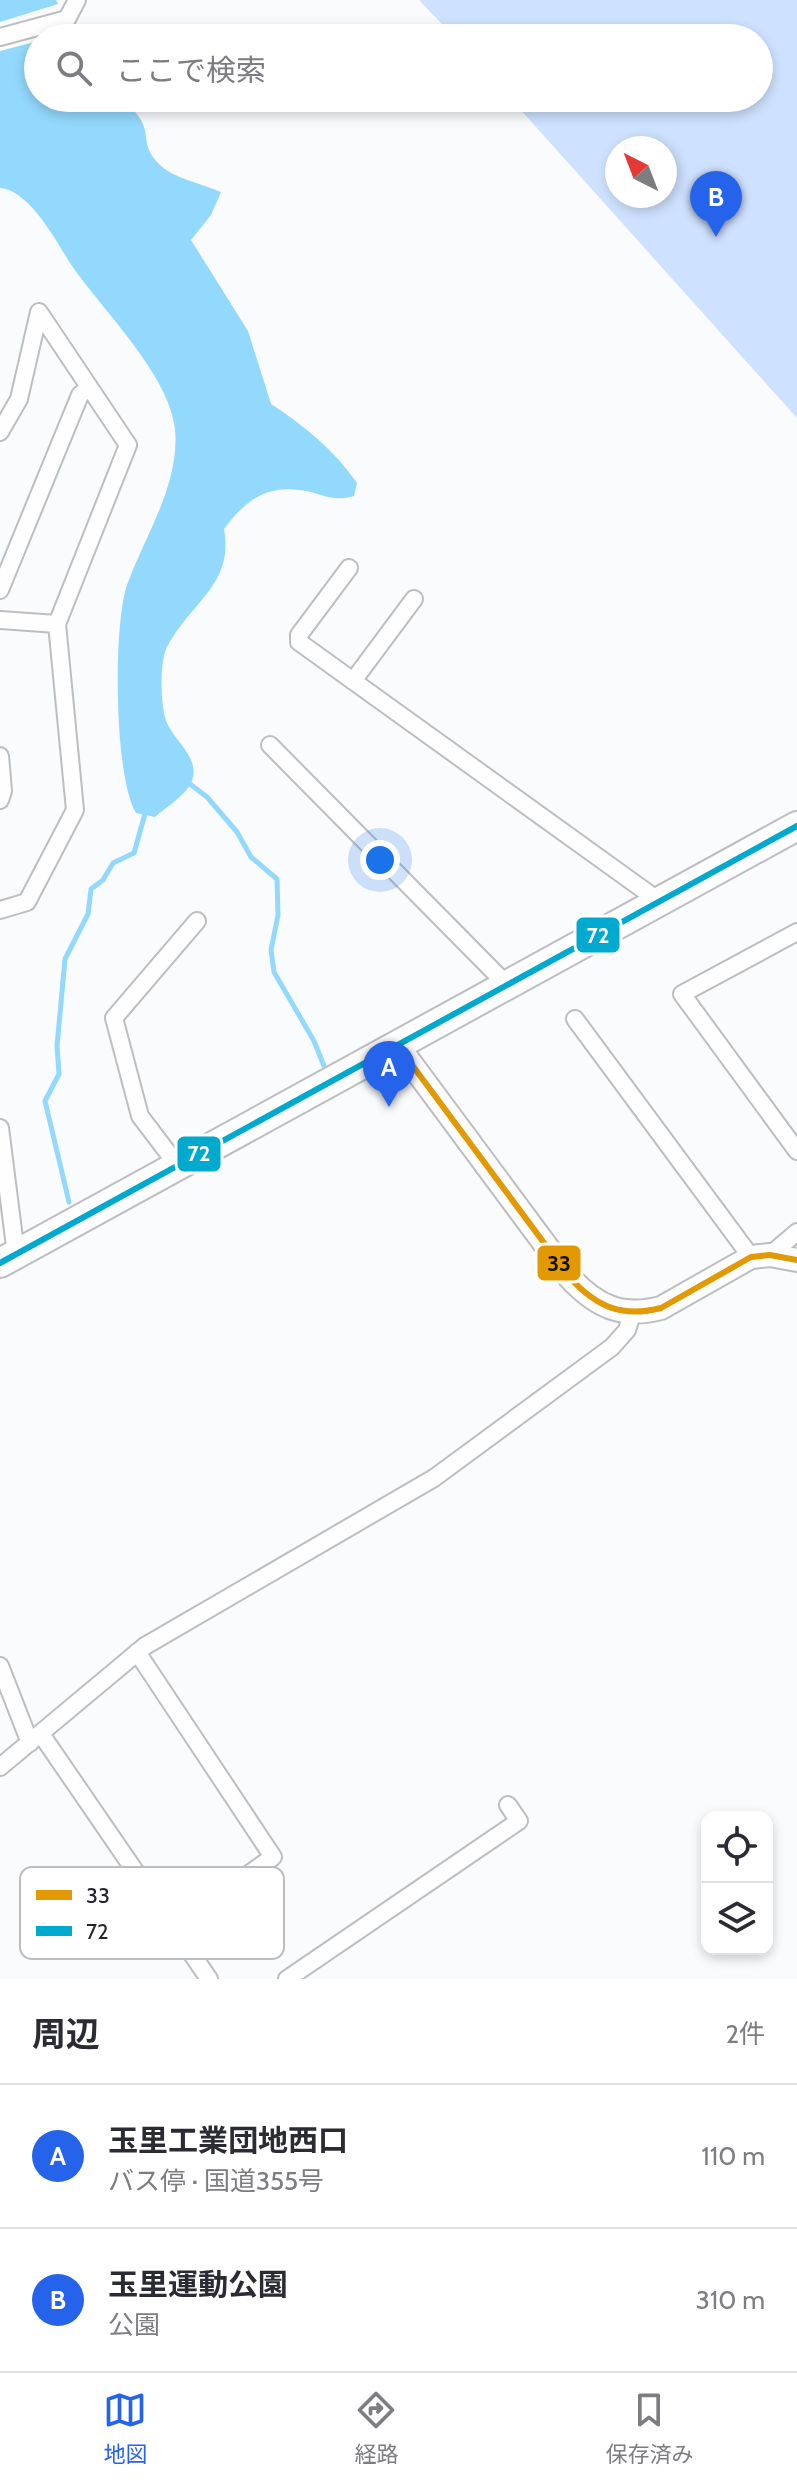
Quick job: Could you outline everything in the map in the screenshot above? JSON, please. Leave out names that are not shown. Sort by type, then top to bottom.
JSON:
[{"type":"highway","points":[[8,1259],[797,826]]},
{"type":"street","points":[[48,24],[67,19],[77,0]]},
{"type":"street","points":[[0,37],[24,31]]},
{"type":"street","points":[[0,432],[19,399],[39,312],[126,440],[128,449],[57,624],[75,814],[25,905],[0,910]]},
{"type":"street","points":[[0,590],[80,395],[89,387]]},
{"type":"street","points":[[349,568],[298,639],[659,901]]},
{"type":"street","points":[[353,681],[414,599]]},
{"type":"street","points":[[0,620],[57,624]]},
{"type":"street","points":[[270,745],[507,985]]},
{"type":"street","points":[[0,756],[3,791],[0,800]]},
{"type":"street","points":[[178,1166],[140,1116],[114,1018],[197,921]]},
{"type":"street","points":[[797,932],[682,994],[797,1151]]},
{"type":"street","points":[[575,1019],[761,1256],[797,1260]]},
{"type":"street","points":[[398,1046],[570,1278],[598,1304],[632,1314],[661,1308],[761,1256],[797,1232]]},
{"type":"street","points":[[0,1128],[8,1259]]},
{"type":"street","points":[[0,1767],[137,1652],[202,1611],[434,1478],[612,1347],[627,1330],[632,1314]]},
{"type":"street","points":[[137,1652],[273,1857],[259,1867]]},
{"type":"street","points":[[0,1666],[35,1738],[129,1867]]},
{"type":"street","points":[[287,1979],[519,1821],[508,1805]]},
{"type":"street","points":[[195,1959],[209,1979]]},
{"type":"shaded area","points":[[419,0],[797,0],[797,418],[609,208],[677,208],[677,136],[605,136],[605,204],[523,112],[773,112],[773,24],[442,24]]},
{"type":"water","points":[[0,0],[56,0],[58,4],[0,22]]},
{"type":"water","points":[[24,45],[24,112],[135,112],[144,126],[150,152],[159,164],[180,177],[221,192],[211,215],[191,240],[248,331],[271,404],[318,439],[357,483],[354,496],[342,498],[296,490],[272,491],[242,508],[224,529],[223,564],[217,578],[165,652],[162,683],[165,716],[190,758],[193,774],[184,793],[155,817],[136,813],[123,768],[118,701],[119,633],[127,585],[167,490],[175,450],[175,429],[161,387],[133,344],[72,266],[32,207],[11,191],[0,188],[0,51]]},
{"type":"waterway","points":[[186,781],[207,797],[237,832],[251,857],[277,879],[278,915],[271,950],[274,972],[314,1041],[324,1066]]},
{"type":"waterway","points":[[69,1202],[45,1101],[59,1074],[57,1046],[65,959],[88,914],[91,889],[103,880],[113,863],[134,853],[146,810]]},
{"type":"transit line","name":"72","points":[[0,1263],[797,826]]},
{"type":"transit line","name":"33","points":[[398,1046],[570,1278],[600,1303],[634,1312],[661,1308],[751,1257],[770,1255],[797,1260]]},
{"type":"place","name":"玉里運動公園","points":[[716,237]]},
{"type":"place","name":"玉里工業団地西口","points":[[389,1107]]}]
